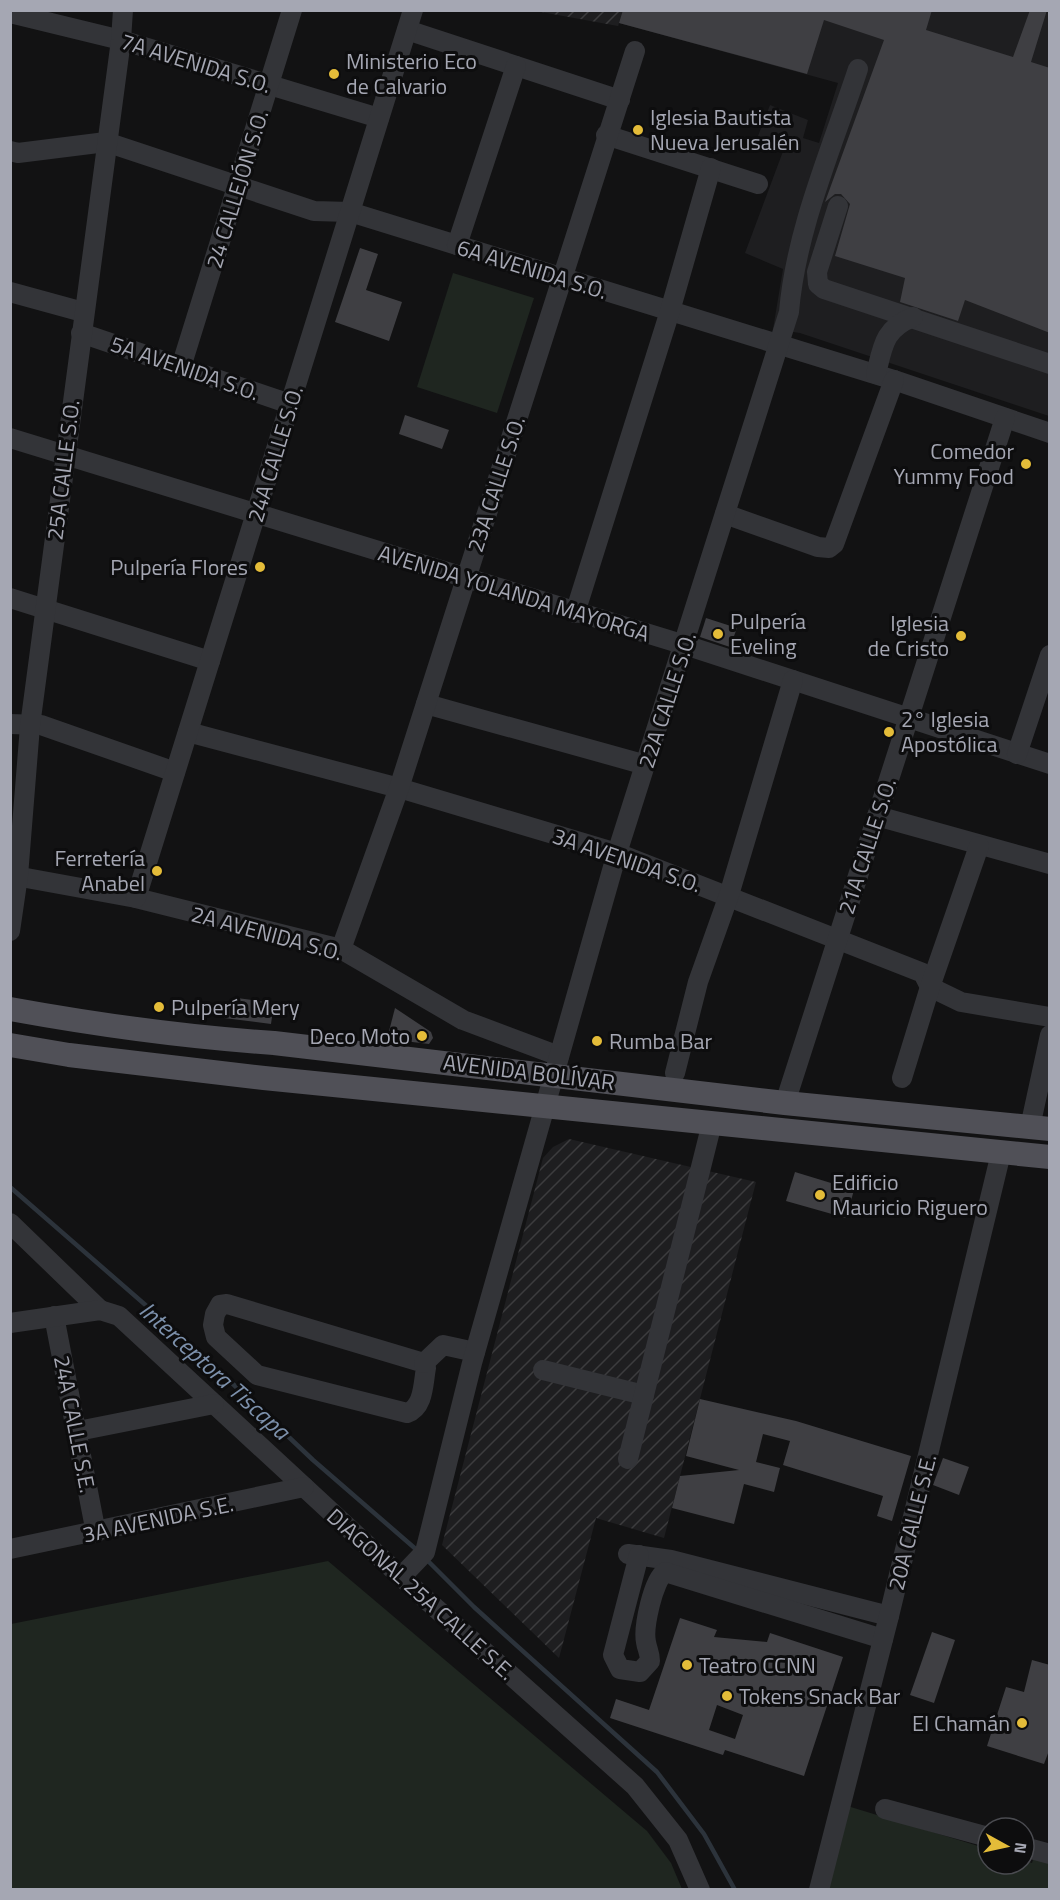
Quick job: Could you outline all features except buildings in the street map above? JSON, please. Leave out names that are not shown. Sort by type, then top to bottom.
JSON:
[{"type":"main road","name":"AVENIDA BOLÍVAR","points":[[10,1009],[203,1038],[557,1065],[785,1103],[1040,1128]]},
{"type":"main road","points":[[10,1031],[41,1050]]},
{"type":"main road","name":"AVENIDA BOLÍVAR","points":[[10,1045],[264,1078],[1050,1157]]},
{"type":"street","name":"25A CALLE S.O.","points":[[10,931],[20,725],[45,609],[121,40],[123,10]]},
{"type":"street","name":"24 CALLEJÓN S.O.","points":[[181,367],[292,10]]},
{"type":"street","name":"24A CALLE S.O.","points":[[136,898],[413,10]]},
{"type":"street","name":"7A AVENIDA S.O.","points":[[10,13],[121,40],[380,118]]},
{"type":"street","points":[[407,30],[620,100]]},
{"type":"street","name":"23A CALLE S.O.","points":[[341,950],[399,788],[606,135],[620,100],[635,51]]},
{"type":"street","points":[[457,245],[516,66]]},
{"type":"street","name":"22A CALLE S.O.","points":[[557,1065],[617,854],[789,312],[791,281],[801,241],[858,69]]},
{"type":"street","points":[[606,135],[758,184]]},
{"type":"street","name":"6A AVENIDA S.O.","points":[[10,151],[18,153],[106,142],[314,211],[350,212],[885,377],[1050,433]]},
{"type":"street","points":[[575,614],[670,312],[711,168]]},
{"type":"street","points":[[838,206],[817,272],[818,284],[824,289],[1050,364]]},
{"type":"street","points":[[10,292],[83,312]]},
{"type":"street","points":[[725,514],[818,547],[829,548],[834,544],[885,377],[887,334],[878,314],[868,302]]},
{"type":"street","points":[[887,334],[894,326],[914,317]]},
{"type":"street","name":"5A AVENIDA S.O.","points":[[81,333],[290,404]]},
{"type":"street","name":"21A CALLE S.O.","points":[[785,1103],[1005,418]]},
{"type":"street","name":"AVENIDA YOLANDA MAYORGA","points":[[10,438],[256,512],[575,614],[685,645],[1050,764]]},
{"type":"street","points":[[10,598],[210,661]]},
{"type":"street","points":[[1017,754],[1050,655]]},
{"type":"street","points":[[675,1073],[698,982],[729,895],[793,680]]},
{"type":"street","points":[[426,704],[646,765]]},
{"type":"street","points":[[20,725],[41,725],[175,772]]},
{"type":"street","name":"3A AVENIDA S.O.","points":[[188,732],[399,788],[617,854],[729,895],[923,973],[930,987],[961,1002],[1050,1017]]},
{"type":"street","points":[[877,816],[1050,864]]},
{"type":"street","points":[[902,1078],[930,987],[979,846]]},
{"type":"street","name":"2A AVENIDA S.O.","points":[[14,875],[136,898],[341,950],[463,1020],[557,1065]]},
{"type":"street","points":[[1040,1128],[1050,1035]]},
{"type":"street","points":[[401,1577],[421,1556],[475,1352],[557,1065]]},
{"type":"street","points":[[628,1459],[712,1123]]},
{"type":"street","name":"20A CALLE S.E.","points":[[819,1890],[889,1616],[1001,1153]]},
{"type":"street","points":[[10,1223],[100,1310]]},
{"type":"street","points":[[227,1304],[424,1363],[426,1368],[418,1404],[414,1410],[407,1413],[257,1375],[216,1336],[213,1325],[215,1314],[220,1305],[227,1304]]},
{"type":"street","points":[[10,1323],[100,1310]]},
{"type":"street","name":"DIAGONAL 25A CALLE S.E.","points":[[100,1310],[119,1316],[401,1577],[634,1786],[678,1840],[699,1890]]},
{"type":"street","name":"24A CALLE S.E.","points":[[54,1316],[96,1533]]},
{"type":"street","points":[[424,1363],[443,1345],[475,1352]]},
{"type":"street","points":[[543,1370],[644,1395]]},
{"type":"street","points":[[78,1431],[214,1404]]},
{"type":"street","name":"3A AVENIDA S.E.","points":[[10,1549],[96,1533],[304,1487]]},
{"type":"street","points":[[883,1640],[664,1572],[657,1579],[647,1622],[645,1640],[650,1661],[640,1672],[620,1669],[613,1655],[633,1555],[671,1560],[889,1616]]},
{"type":"street","points":[[885,1809],[976,1834]]},
{"type":"shaded area","points":[[623,10],[1049,11],[1049,416],[800,333],[773,329],[783,269],[745,253],[785,146],[758,136],[770,105],[808,120],[803,138],[819,143],[838,83],[619,23]]},
{"type":"shaded area","points":[[536,11],[623,11],[618,26]]},
{"type":"shaded area","points":[[453,273],[534,298],[497,413],[417,387]]},
{"type":"shaded area","points":[[569,1139],[756,1182],[664,1538],[596,1518],[559,1658],[442,1545],[543,1158],[553,1147]]},
{"type":"shaded area","points":[[328,1561],[647,1831],[671,1863],[682,1889],[11,1889],[11,1624]]},
{"type":"shaded area","points":[[841,1804],[976,1845],[976,1876],[1036,1876],[1036,1850],[1049,1854],[1049,1889],[819,1890]]},
{"type":"waterway","name":"Interceptora Tiscapa","points":[[10,1187],[196,1349],[313,1460],[418,1551]]},
{"type":"waterway","points":[[426,1559],[474,1607],[657,1772],[704,1834],[735,1890]]},
{"type":"place","name":"Ministerio Eco de Calvario","points":[[334,74]]},
{"type":"place","name":"Iglesia Bautista Nueva Jerusalén","points":[[638,130]]},
{"type":"place","name":"Comedor Yummy Food","points":[[1026,464]]},
{"type":"place","name":"Pulpería Flores","points":[[260,567]]},
{"type":"place","name":"Pulpería Eveling","points":[[718,634]]},
{"type":"place","name":"Iglesia de Cristo","points":[[961,636]]},
{"type":"place","name":"2° Iglesia Apostólica","points":[[889,732]]},
{"type":"place","name":"Ferretería Anabel","points":[[157,871]]},
{"type":"place","name":"Pulpería Mery","points":[[159,1007]]},
{"type":"place","name":"Deco Moto","points":[[422,1036]]},
{"type":"place","name":"Rumba Bar","points":[[597,1041]]},
{"type":"place","name":"Edificio Mauricio Riguero","points":[[820,1195]]},
{"type":"place","name":"Teatro CCNN","points":[[687,1665]]},
{"type":"place","name":"Tokens Snack Bar","points":[[727,1696]]},
{"type":"place","name":"El Chamán","points":[[1022,1723]]}]
